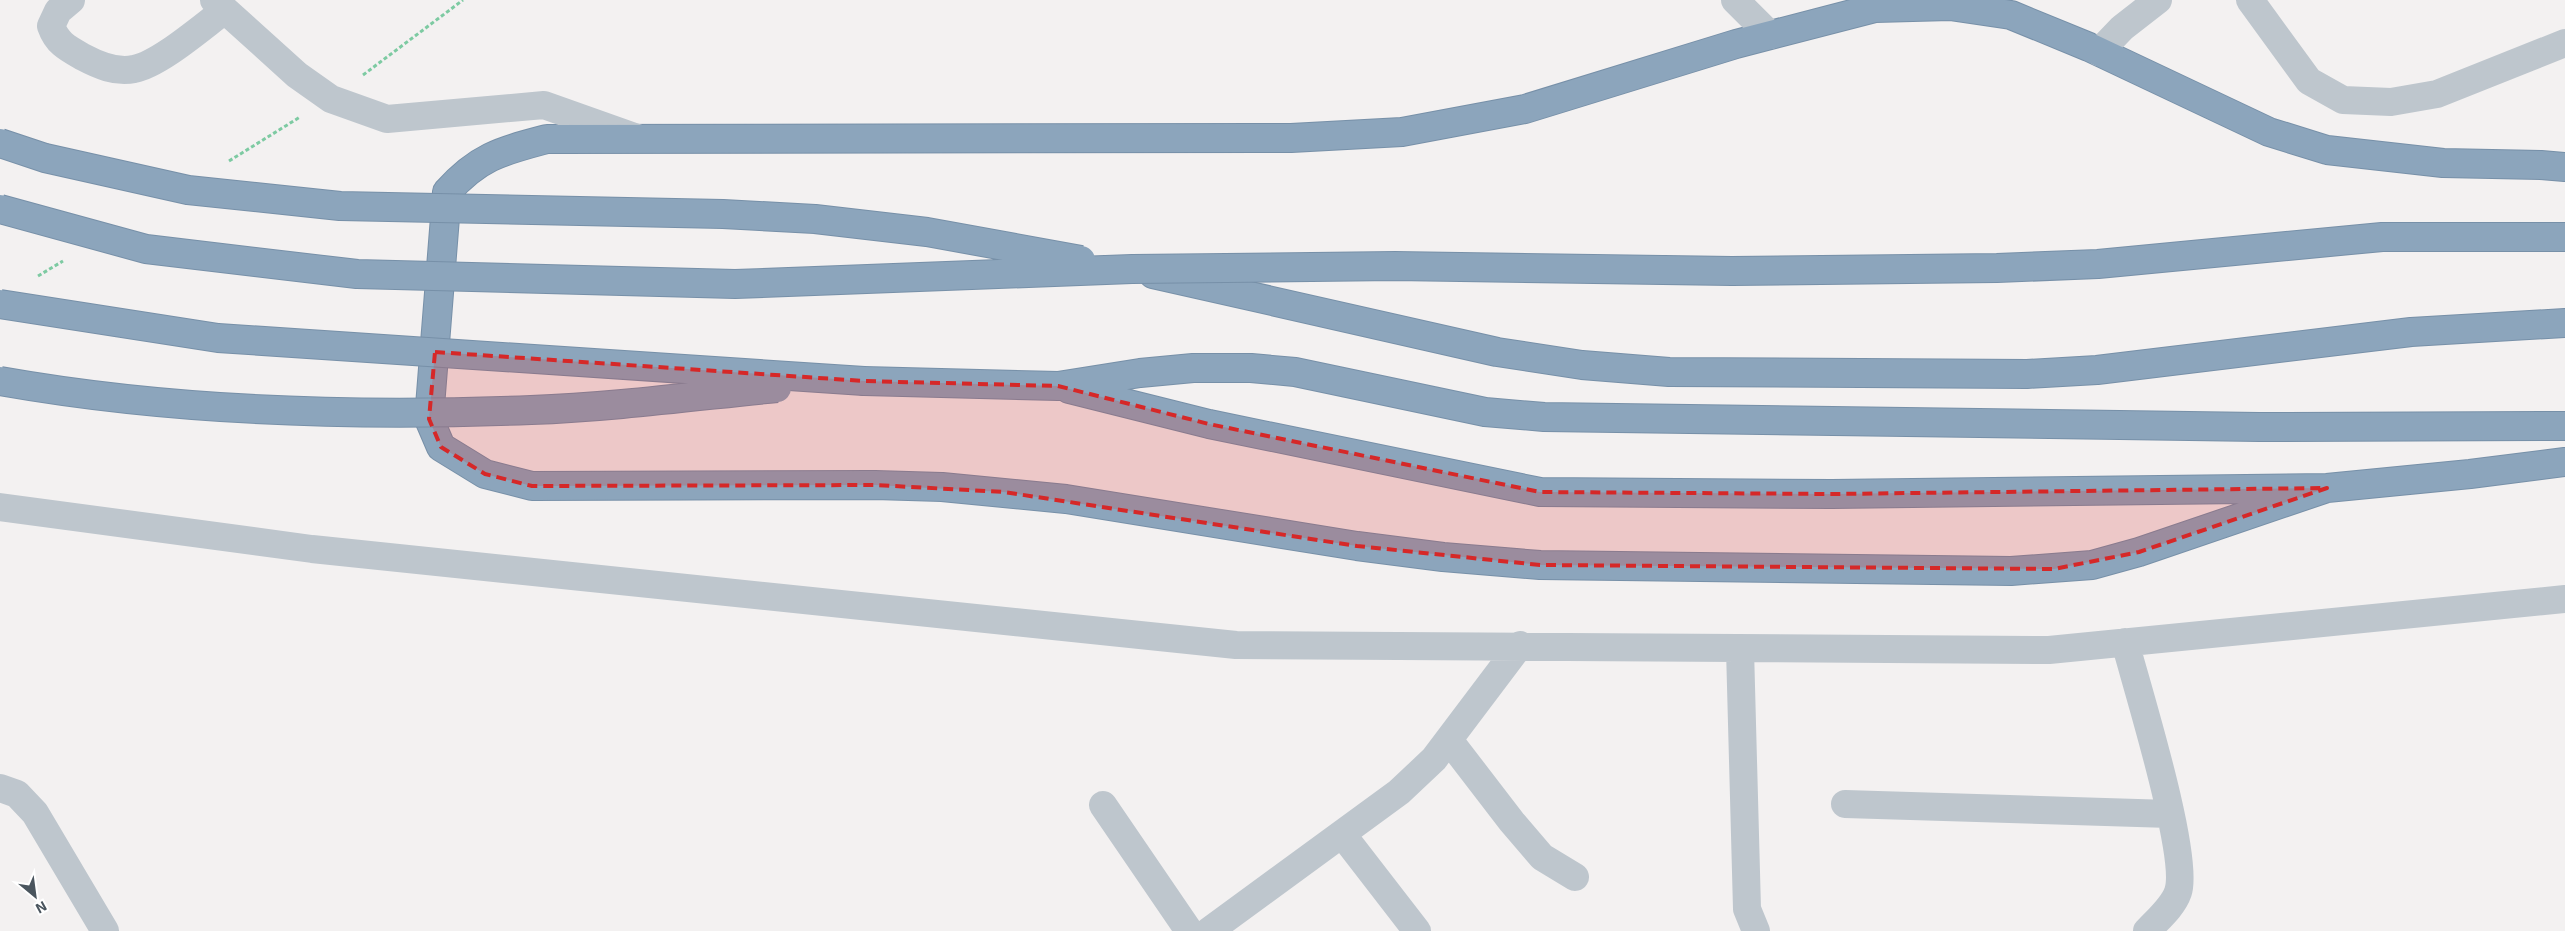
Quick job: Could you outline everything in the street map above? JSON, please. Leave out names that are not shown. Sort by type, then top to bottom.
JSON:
[{"type":"highway","points":[[2327,488],[2139,552],[2092,565],[2011,571],[1540,565],[1443,557],[1357,546],[1066,499],[986,490],[875,485],[532,486],[484,474],[442,447],[430,419],[447,192],[462,175],[496,153],[547,139],[1281,138],[1402,132],[1525,109],[1770,35],[1875,8],[1950,6],[2011,15],[2099,52],[2269,132],[2327,150],[2443,163],[2541,164],[2565,167]]},
{"type":"highway","points":[[0,143],[45,158],[197,191],[340,206],[723,214],[815,219],[927,232],[1132,269],[1497,352],[1582,365],[1669,372],[2027,374],[2097,370],[2402,333],[2565,323]]},
{"type":"highway","points":[[0,209],[146,249],[357,274],[735,284],[1132,269],[1395,266],[1732,271],[1997,268],[2098,264],[2382,237],[2565,237]]},
{"type":"highway","points":[[0,304],[218,338],[864,381],[1058,386],[1140,373],[1193,368],[1251,368],[1295,372],[1485,412],[1544,417],[2259,427],[2565,426]]},
{"type":"highway","points":[[0,381],[52,390],[212,408],[358,413],[532,410],[864,381]]},
{"type":"highway","points":[[1058,386],[1208,424],[1540,492],[1832,494],[2327,488],[2470,474],[2565,462]]},
{"type":"street","points":[[71,0],[58,11],[51,26],[55,38],[62,46],[104,68],[134,69],[161,57],[219,5],[297,75],[331,99],[387,119],[544,105],[638,138]]},
{"type":"street","points":[[1735,0],[1770,35]]},
{"type":"street","points":[[2099,52],[2130,9],[2158,0]]},
{"type":"street","points":[[2250,0],[2309,81],[2343,100],[2391,102],[2437,94],[2565,43]]},
{"type":"street","points":[[0,507],[312,549],[1236,645],[1520,645],[1740,649],[2049,650],[2565,599]]},
{"type":"street","points":[[2125,642],[2179,854],[2178,892],[2166,910],[2147,931]]},
{"type":"street","points":[[1209,931],[1399,792],[1434,759],[1520,645]]},
{"type":"street","points":[[1740,649],[1747,909],[1756,931]]},
{"type":"street","points":[[1449,740],[1542,858],[1575,877]]},
{"type":"street","points":[[0,788],[17,794],[35,813],[105,931]]},
{"type":"street","points":[[1845,804],[2170,814]]},
{"type":"street","points":[[1104,805],[1189,931]]},
{"type":"street","points":[[1342,834],[1417,931]]},
{"type":"path","points":[[331,99],[463,0]]},
{"type":"highlighted area","points":[[435,352],[864,381],[1058,386],[1209,424],[1540,492],[1832,494],[2327,488],[2139,552],[2054,569],[1540,565],[1357,546],[1004,492],[875,485],[532,486],[485,474],[441,447],[429,419]]}]
